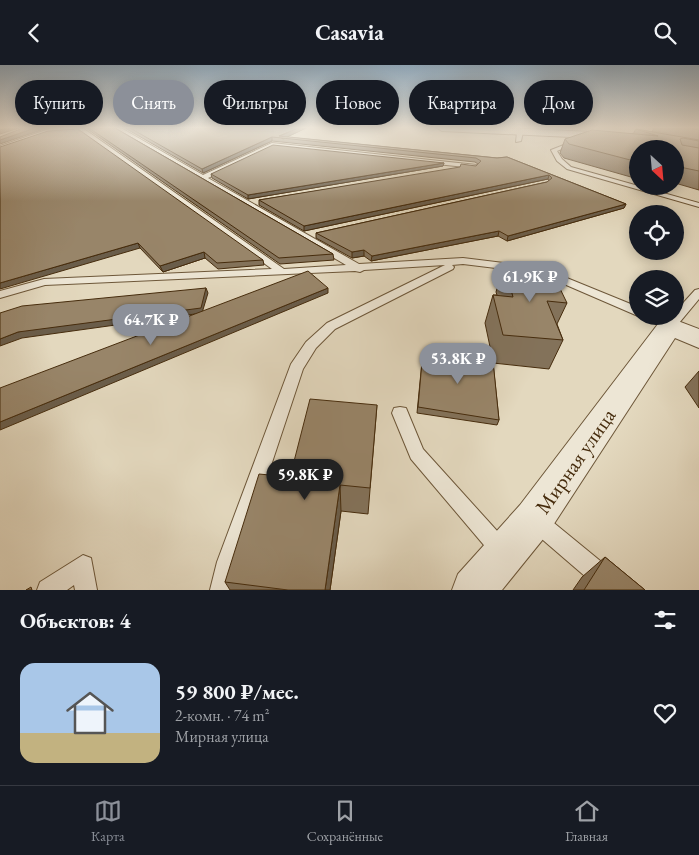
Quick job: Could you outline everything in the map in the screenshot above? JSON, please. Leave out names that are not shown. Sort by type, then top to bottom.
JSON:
[{"type":"street","name":"Мирная улица","points":[[474,590],[534,519],[672,327]]},
{"type":"lane","points":[[114,152],[282,272]]},
{"type":"lane","points":[[160,152],[252,202],[302,236],[360,269]]},
{"type":"lane","points":[[204,177],[256,152]]},
{"type":"lane","points":[[348,152],[475,165],[437,172]]},
{"type":"lane","points":[[555,152],[559,160],[569,168],[699,205]]},
{"type":"lane","points":[[302,236],[321,232]]},
{"type":"lane","points":[[0,295],[44,282],[360,269],[463,261],[520,268],[553,276],[629,308]]},
{"type":"lane","points":[[222,590],[228,562],[296,368],[310,345],[331,326],[434,272],[463,261]]},
{"type":"lane","points":[[672,327],[699,293]]},
{"type":"lane","points":[[400,413],[417,454],[504,554]]},
{"type":"lane","points":[[534,519],[618,590]]},
{"type":"lane","points":[[48,590],[83,566],[86,590]]},
{"type":"building","points":[[0,152],[111,152],[263,260],[217,263],[204,252],[160,266],[138,243],[0,283]]},
{"type":"building","points":[[125,152],[157,152],[333,254],[279,258]]},
{"type":"building","points":[[173,152],[238,152],[202,169]]},
{"type":"building","points":[[257,152],[344,152],[444,163],[248,195],[211,174]]},
{"type":"building","points":[[423,152],[497,158],[507,157],[626,204],[508,236],[499,231],[372,256],[364,250],[352,252],[316,233],[547,182],[552,178],[549,175],[304,226],[259,200],[460,167],[461,164],[476,166],[481,161],[476,158]]},
{"type":"building","points":[[602,152],[629,152],[629,160]]},
{"type":"building","points":[[684,152],[699,152],[699,171],[684,168]]},
{"type":"building","points":[[504,265],[550,268],[567,303],[547,301],[563,340],[503,335],[493,295],[513,297]]},
{"type":"building","points":[[308,271],[328,288],[0,422],[0,388]]},
{"type":"building","points":[[206,288],[201,308],[18,332],[0,339],[0,313],[22,306]]},
{"type":"building","points":[[423,351],[493,361],[499,420],[418,407]]},
{"type":"building","points":[[310,399],[377,405],[370,488],[340,485],[325,590],[288,590],[225,582],[259,474],[290,477]]},
{"type":"building","points":[[605,557],[645,590],[584,590]]}]
